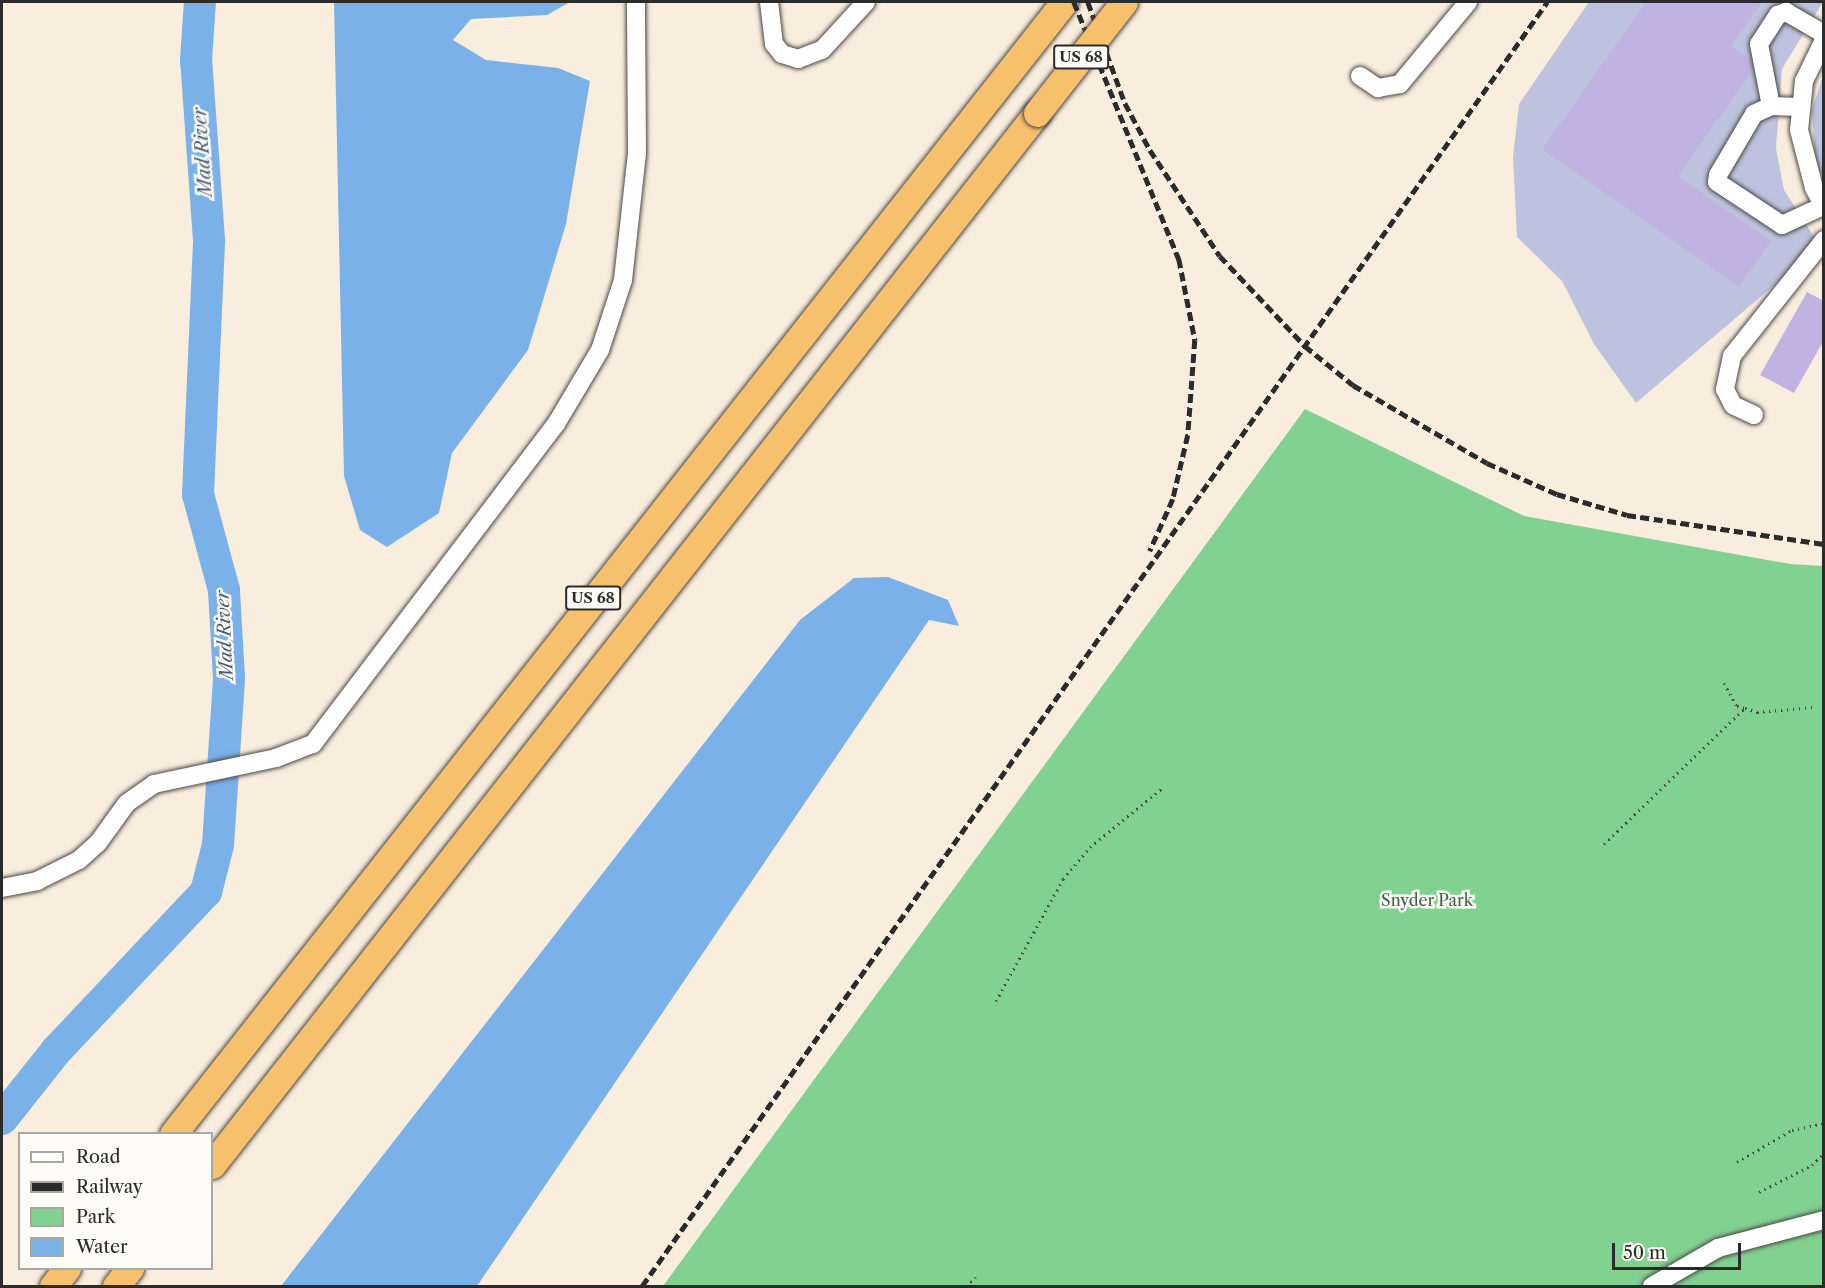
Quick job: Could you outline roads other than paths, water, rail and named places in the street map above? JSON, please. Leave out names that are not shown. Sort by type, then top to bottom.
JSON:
[{"type":"highway","name":"US 68","points":[[175,1132],[1064,2]]},
{"type":"highway","name":"US 68","points":[[213,1164],[1124,2]]},
{"type":"highway","points":[[53,1287],[66,1270]]},
{"type":"highway","points":[[116,1287],[129,1270]]},
{"type":"highway","points":[[129,1287],[139,1270]]},
{"type":"street","points":[[2,888],[61,871],[98,843],[141,790],[195,773],[300,751],[327,731],[556,424],[600,350],[623,280],[630,236],[639,93],[636,2]]},
{"type":"street","points":[[769,2],[770,31],[774,44],[782,54],[798,59],[830,44],[866,2]]},
{"type":"street","points":[[1360,76],[1378,88],[1400,84],[1468,2]]},
{"type":"street","points":[[1771,106],[1759,44],[1778,15],[1786,12],[1824,34]]},
{"type":"street","points":[[1799,107],[1771,106],[1755,114],[1718,175],[1717,182],[1782,225],[1823,206],[1803,154],[1799,107],[1804,81],[1824,40]]},
{"type":"street","points":[[1754,415],[1733,405],[1725,389],[1732,356],[1824,240]]},
{"type":"street","points":[[1652,1287],[1718,1248],[1824,1220]]},
{"type":"water","points":[[334,2],[570,2],[547,15],[471,19],[453,40],[486,60],[558,68],[590,81],[566,224],[528,350],[452,453],[439,513],[387,547],[360,530],[344,476]]},
{"type":"water","points":[[888,577],[948,600],[959,626],[929,620],[477,1286],[281,1286],[800,620],[854,578]]},
{"type":"waterway","name":"Mad River","points":[[2,1119],[56,1051],[206,892],[218,845],[229,678],[224,590],[198,494],[209,240],[196,60],[200,2]]},
{"type":"railway","points":[[1074,2],[1179,259],[1195,340],[1188,435],[1173,499],[1150,551]]},
{"type":"railway","points":[[1088,2],[1125,103],[1150,150],[1220,256],[1305,346],[1353,385],[1487,463],[1557,494],[1627,515],[1824,544]]},
{"type":"railway","points":[[642,1286],[1547,2]]},
{"type":"park label","name":"Snyder Park","points":[[1427,900]]}]
